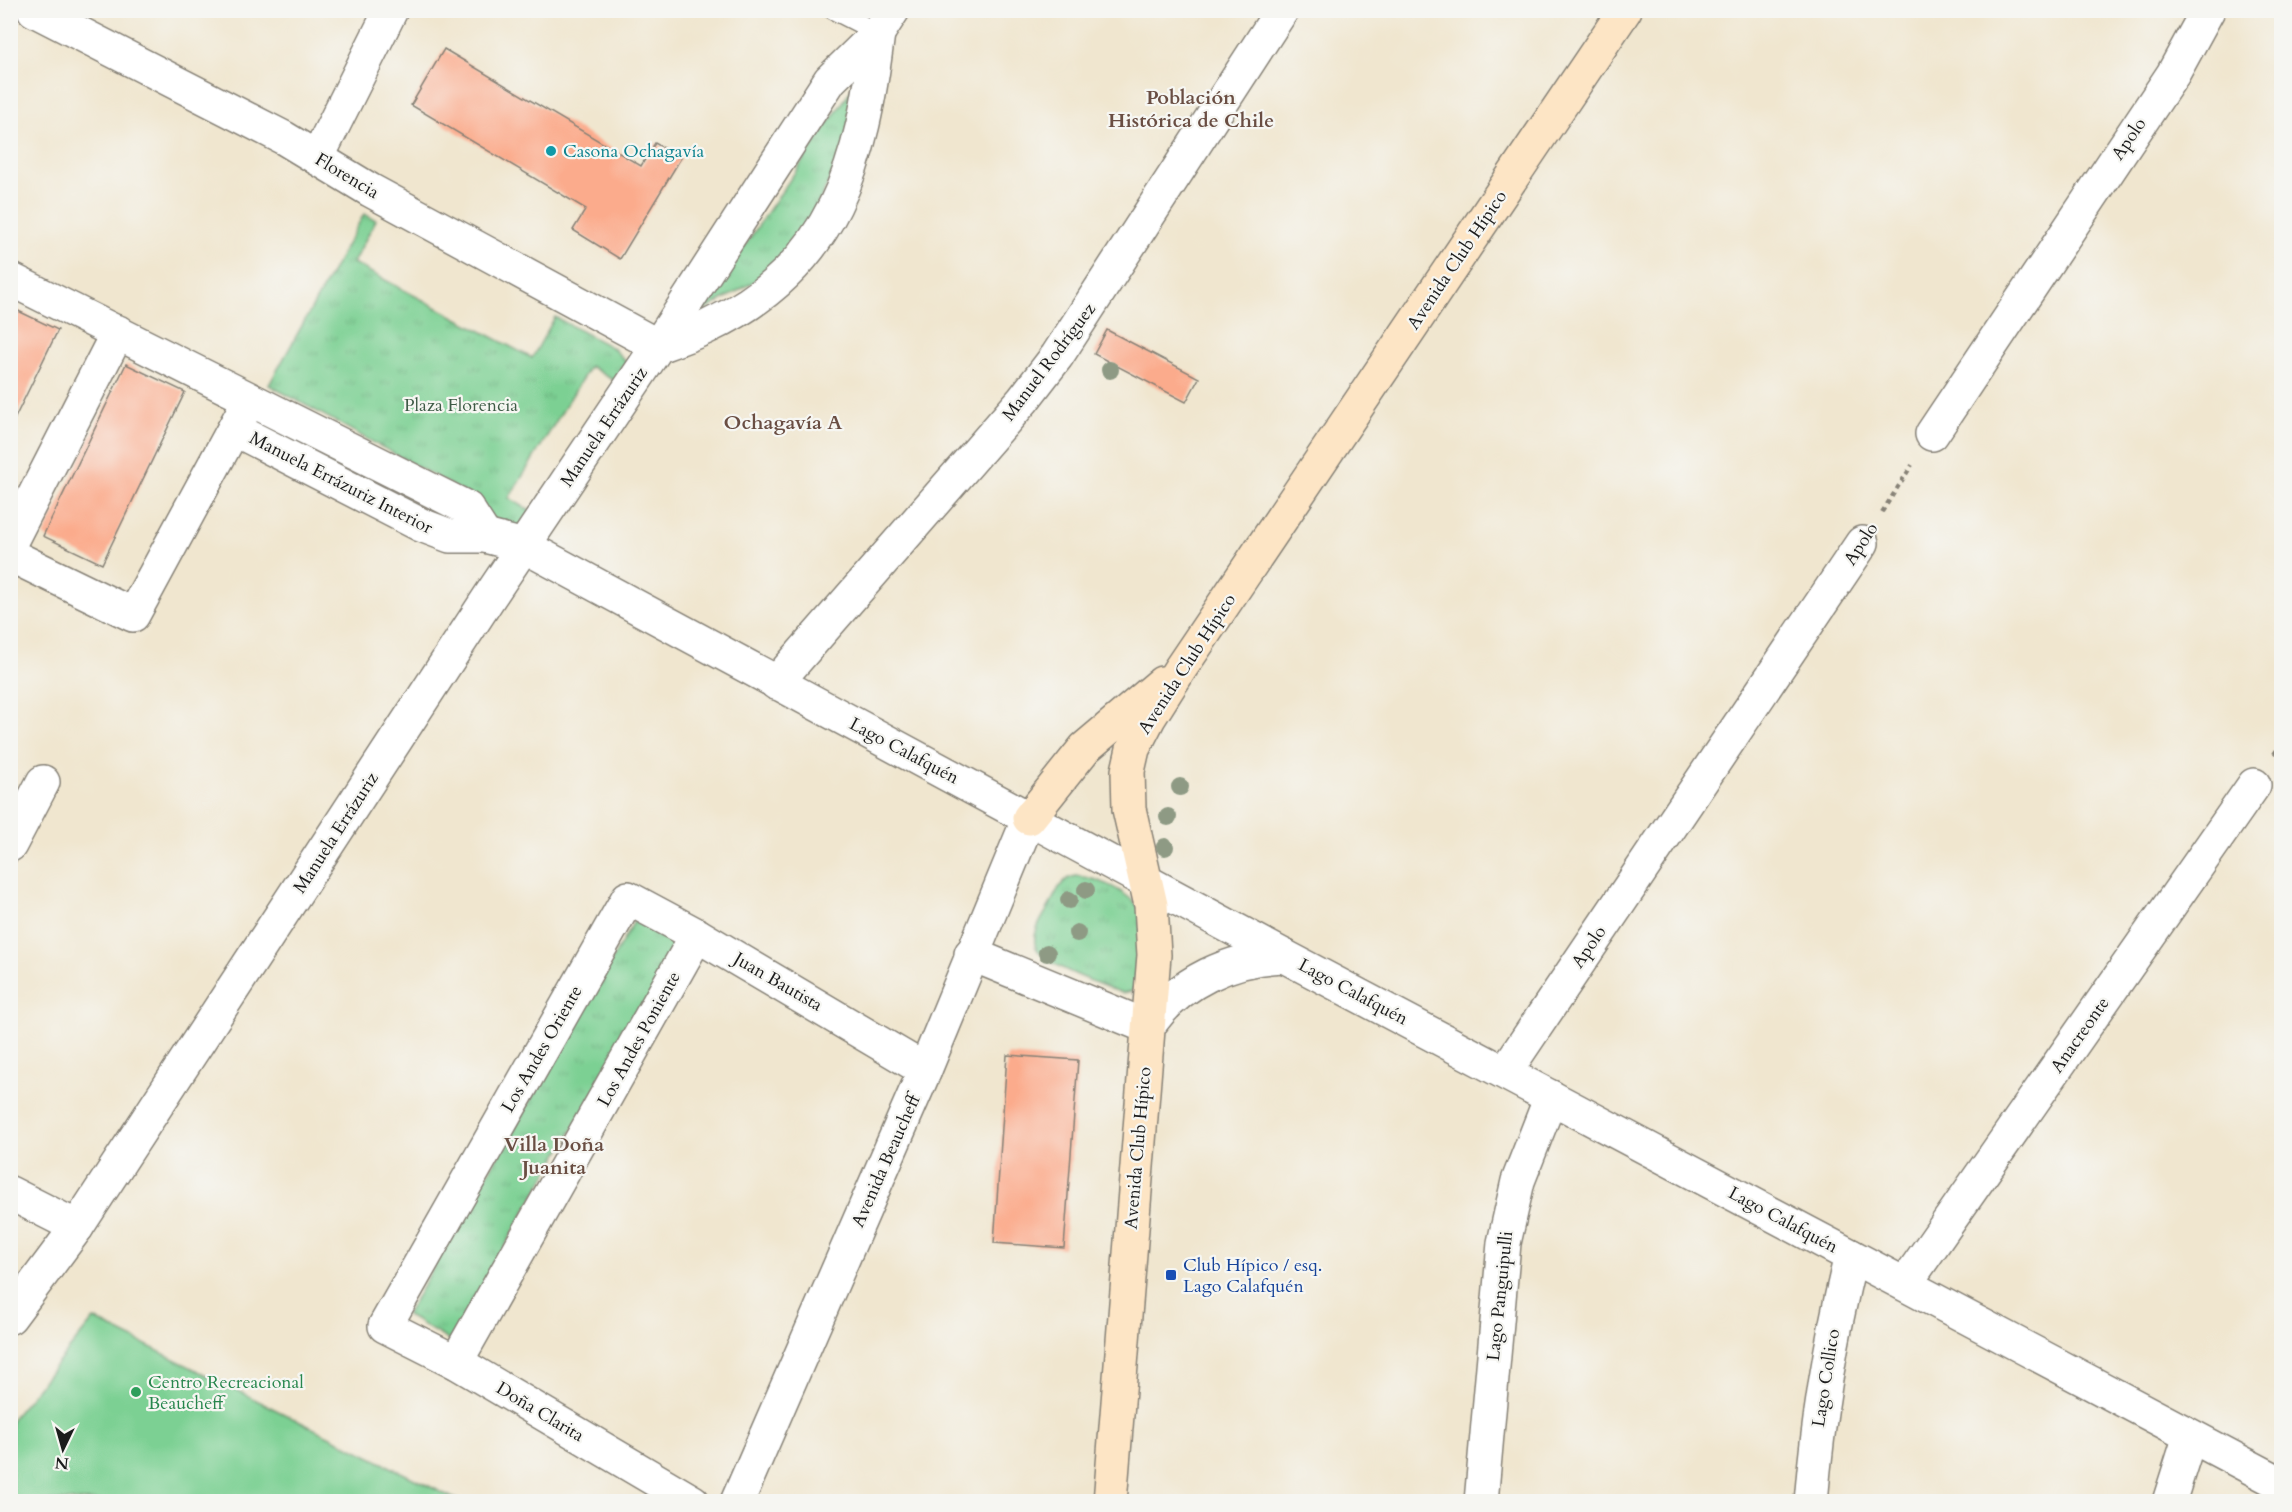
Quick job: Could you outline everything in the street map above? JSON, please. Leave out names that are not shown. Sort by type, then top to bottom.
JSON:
[{"type":"main road","name":"Avenida Club Hípico","points":[[1110,1502],[1154,936],[1129,809],[1128,771],[1133,749],[1180,669],[1625,10]]},
{"type":"main road","points":[[1029,818],[1085,748],[1130,708],[1180,669]]},
{"type":"street","name":"Florencia","points":[[34,10],[273,132],[370,190],[658,346]]},
{"type":"street","points":[[317,158],[391,10]]},
{"type":"street","name":"Manuel Rodríguez","points":[[776,682],[1016,408],[1057,356],[1282,10]]},
{"type":"street","name":"Apolo","points":[[1932,434],[2173,74],[2208,10]]},
{"type":"street","points":[[658,346],[709,326],[753,300],[796,265],[815,243],[830,218],[853,160],[885,22]]},
{"type":"street","name":"Manuela Errázuriz","points":[[10,1317],[77,1227],[658,346],[830,80],[885,22]]},
{"type":"street","name":"Manuela Errázuriz Interior","points":[[10,279],[467,508],[485,536]]},
{"type":"street","points":[[10,543],[118,332]]},
{"type":"street","name":"Manuela Errázuriz Interior","points":[[10,555],[133,615],[250,398]]},
{"type":"street","name":"Manuela Errázuriz Interior","points":[[234,429],[421,525],[450,536],[485,536],[524,546]]},
{"type":"street","name":"Apolo","points":[[1505,1072],[1862,543]]},
{"type":"street","name":"Lago Calafquén","points":[[524,546],[1284,956],[2282,1484]]},
{"type":"street","points":[[10,845],[43,782]]},
{"type":"street","name":"Anacreonte","points":[[1905,1284],[2254,785]]},
{"type":"street","name":"Avenida Beaucheff","points":[[737,1502],[925,1070],[1029,818]]},
{"type":"street","name":"Juan Bautista","points":[[628,898],[697,935],[925,1070]]},
{"type":"street","name":"Los Andes Oriente","points":[[386,1326],[628,898]]},
{"type":"street","name":"Los Andes Poniente","points":[[456,1362],[697,935]]},
{"type":"street","points":[[971,954],[1148,1027]]},
{"type":"street","name":"Lago Calafquén","points":[[1148,1027],[1179,994],[1217,970],[1252,959],[1284,956]]},
{"type":"street","name":"Lago Panguipulli","points":[[1481,1502],[1504,1243],[1518,1181],[1551,1097]]},
{"type":"street","points":[[10,1193],[77,1227]]},
{"type":"street","name":"Lago Collico","points":[[1811,1502],[1821,1401],[1831,1340],[1851,1256]]},
{"type":"street","name":"Doña Clarita","points":[[386,1326],[456,1362],[693,1502]]},
{"type":"street","points":[[2169,1502],[2190,1436]]},
{"type":"lane","points":[[833,10],[885,22]]},
{"type":"path","name":"Apolo","points":[[1862,543],[1932,434]]},
{"type":"green space","points":[[856,83],[845,147],[799,244],[757,280],[698,314]]},
{"type":"green space","name":"Plaza Florencia","points":[[364,214],[376,220],[353,263],[532,358],[555,317],[613,348],[631,367],[621,385],[590,366],[509,498],[540,517],[533,524],[501,528],[471,496],[269,385]]},
{"type":"green space","points":[[1076,876],[1114,887],[1137,905],[1142,913],[1137,990],[1122,993],[1101,985],[1072,973],[1039,952],[1035,939],[1039,924],[1060,887],[1066,880]]},
{"type":"green space","points":[[640,911],[684,937],[450,1341],[406,1315]]},
{"type":"green space","name":"Centro Recreacional Beaucheff","points":[[94,1319],[459,1501],[11,1501],[11,1420]]},
{"type":"building","name":"Casona Ochagavía","points":[[444,49],[641,166],[655,143],[681,158],[620,259],[573,230],[586,209],[411,105]]},
{"type":"building","points":[[10,307],[58,330],[10,428]]},
{"type":"building","points":[[1107,330],[1199,378],[1186,402],[1094,354]]},
{"type":"building","points":[[126,364],[185,392],[102,564],[43,536]]},
{"type":"building","points":[[1007,1055],[1078,1060],[1064,1248],[994,1243]]},
{"type":"place","name":"Casona Ochagavía","points":[[551,151]]},
{"type":"place","name":"Club Hípico / esq. Lago Calafquén","points":[[1171,1275]]},
{"type":"place","name":"Centro Recreacional Beaucheff","points":[[136,1392]]},
{"type":"district","name":"Población Histórica de Chile","points":[[1191,108]]},
{"type":"district","name":"Ochagavía A","points":[[783,422]]},
{"type":"district","name":"Villa Doña Juanita","points":[[554,1156]]}]
